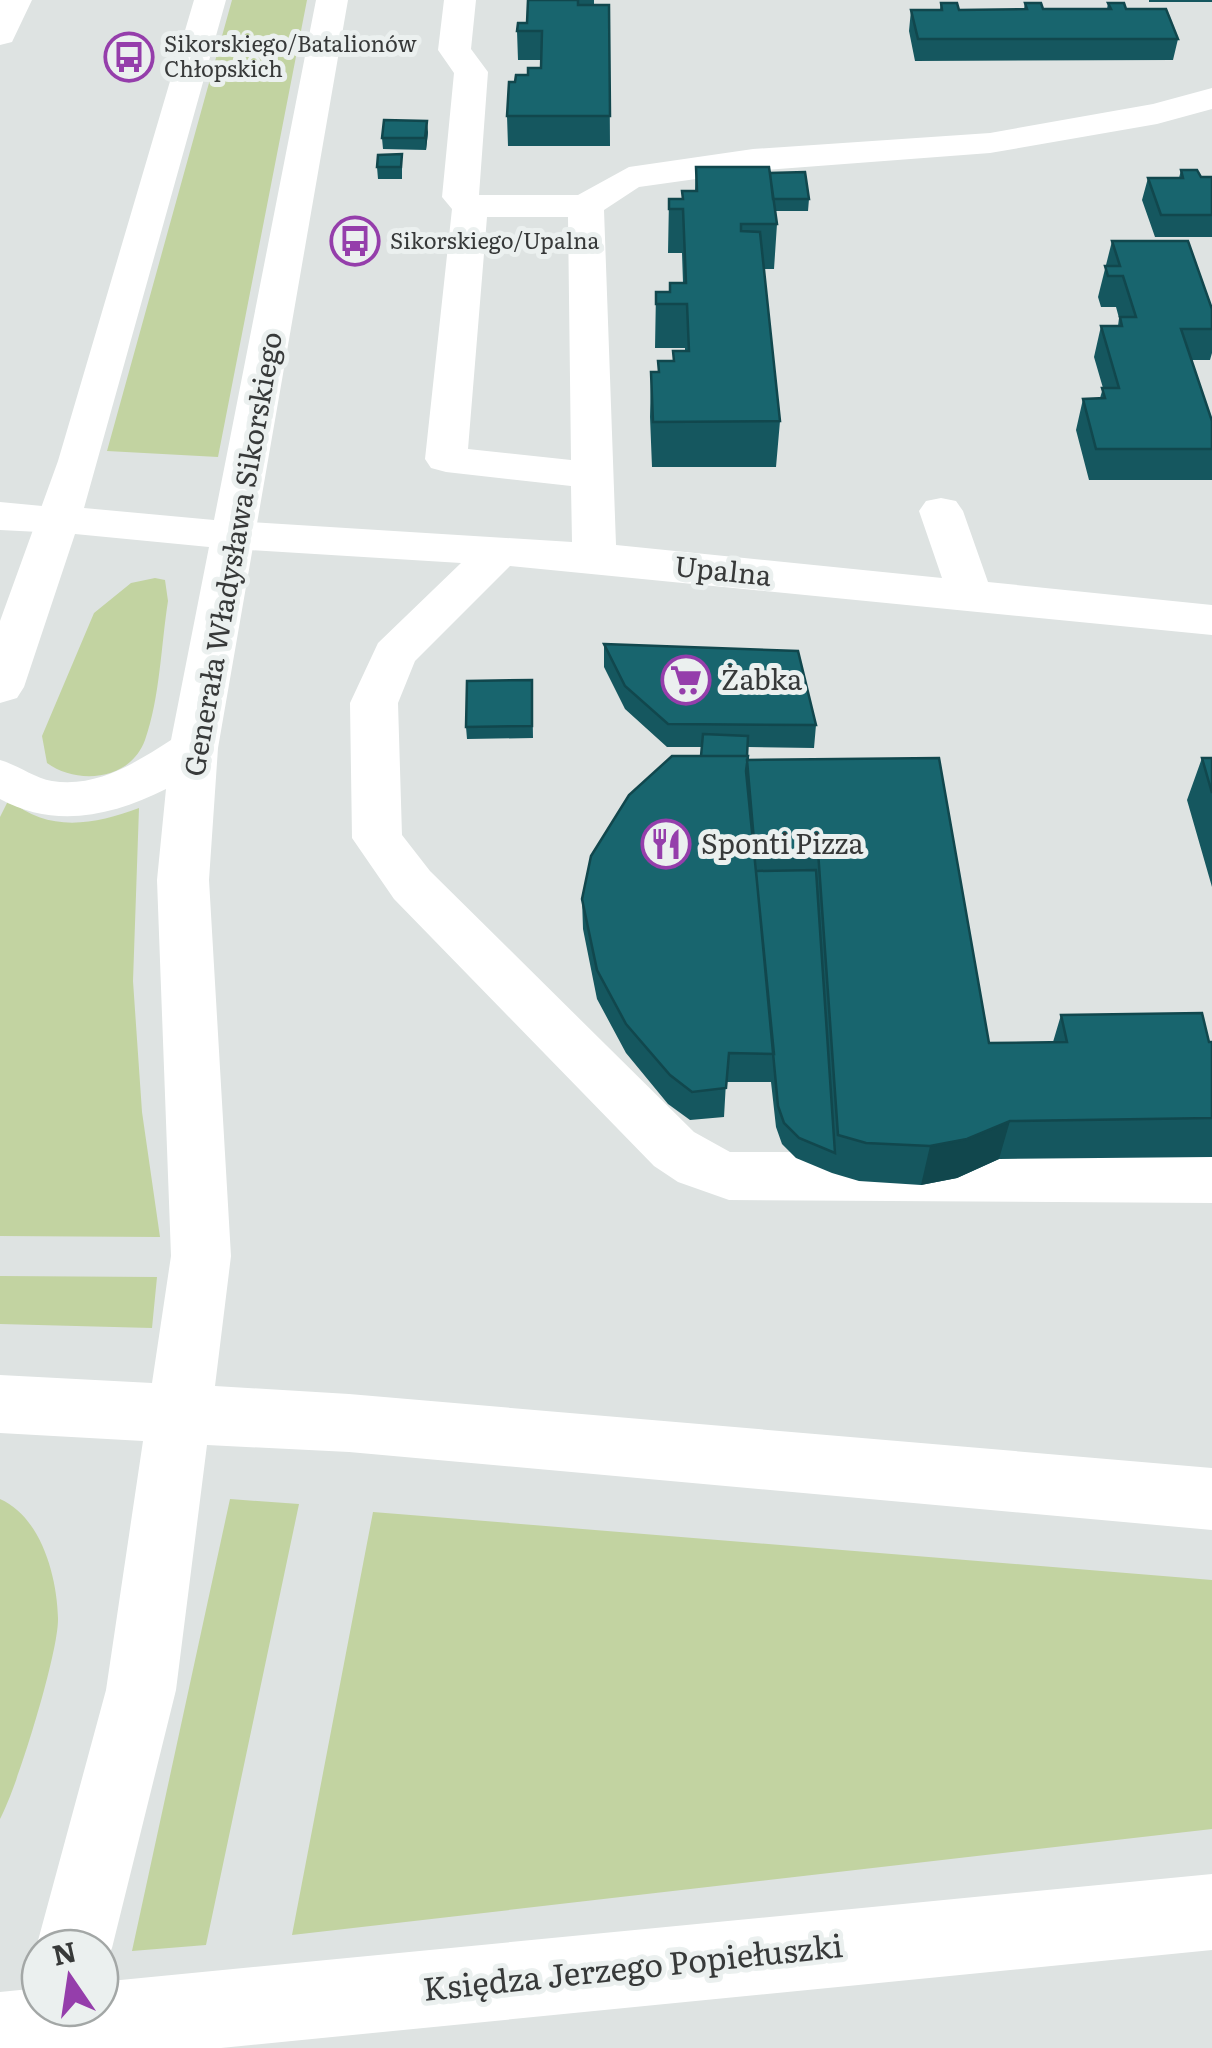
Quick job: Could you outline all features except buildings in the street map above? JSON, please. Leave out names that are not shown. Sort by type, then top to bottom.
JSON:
[{"type":"main road","points":[[0,35],[16,0]]},
{"type":"main road","points":[[0,686],[60,519],[210,0]]},
{"type":"main road","name":"Generała Władysława Sikorskiego","points":[[79,1928],[141,1690],[201,1256],[183,880],[194,748],[332,0]]},
{"type":"main road","points":[[460,0],[454,50],[471,72],[460,197],[470,206],[586,206],[629,178],[753,160],[990,143],[1157,114],[1212,98]]},
{"type":"main road","points":[[470,206],[446,459],[592,475]]},
{"type":"main road","points":[[586,206],[594,556]]},
{"type":"main road","points":[[942,510],[971,598]]},
{"type":"main road","name":"Upalna","points":[[0,516],[233,535],[594,556],[1212,620]]},
{"type":"main road","points":[[500,550],[412,633],[380,679],[374,702],[377,838],[412,884],[674,1149],[699,1166],[729,1176],[1212,1178]]},
{"type":"main road","points":[[0,778],[52,798],[97,798],[138,786],[194,748]]},
{"type":"main road","points":[[0,1404],[182,1412],[1212,1499]]},
{"type":"main road","name":"Księdza Jerzego Popiełuszki","points":[[120,2020],[1212,1912]]},
{"type":"green space","points":[[232,0],[307,0],[218,457],[107,451]]},
{"type":"green space","points":[[165,580],[168,601],[157,689],[150,724],[138,754],[128,764],[102,775],[59,770],[47,763],[42,736],[94,613],[131,583]]},
{"type":"green space","points":[[9,799],[39,817],[71,823],[105,819],[139,808],[133,981],[142,1112],[160,1237],[0,1236],[0,817]]},
{"type":"green space","points":[[0,1276],[157,1277],[152,1328],[0,1324]]},
{"type":"green space","points":[[0,1499],[26,1519],[36,1533],[50,1567],[58,1618],[36,1720],[0,1819]]},
{"type":"green space","points":[[230,1499],[299,1504],[206,1945],[132,1951]]},
{"type":"green space","points":[[373,1512],[1212,1580],[1212,1829],[292,1935]]},
{"type":"place","name":"Sikorskiego/Batalionów Chłopskich","points":[[129,57]]},
{"type":"place","name":"Sikorskiego/Upalna","points":[[355,241]]},
{"type":"place","name":"Żabka","points":[[686,680]]},
{"type":"place","name":"Sponti Pizza","points":[[666,844]]}]
